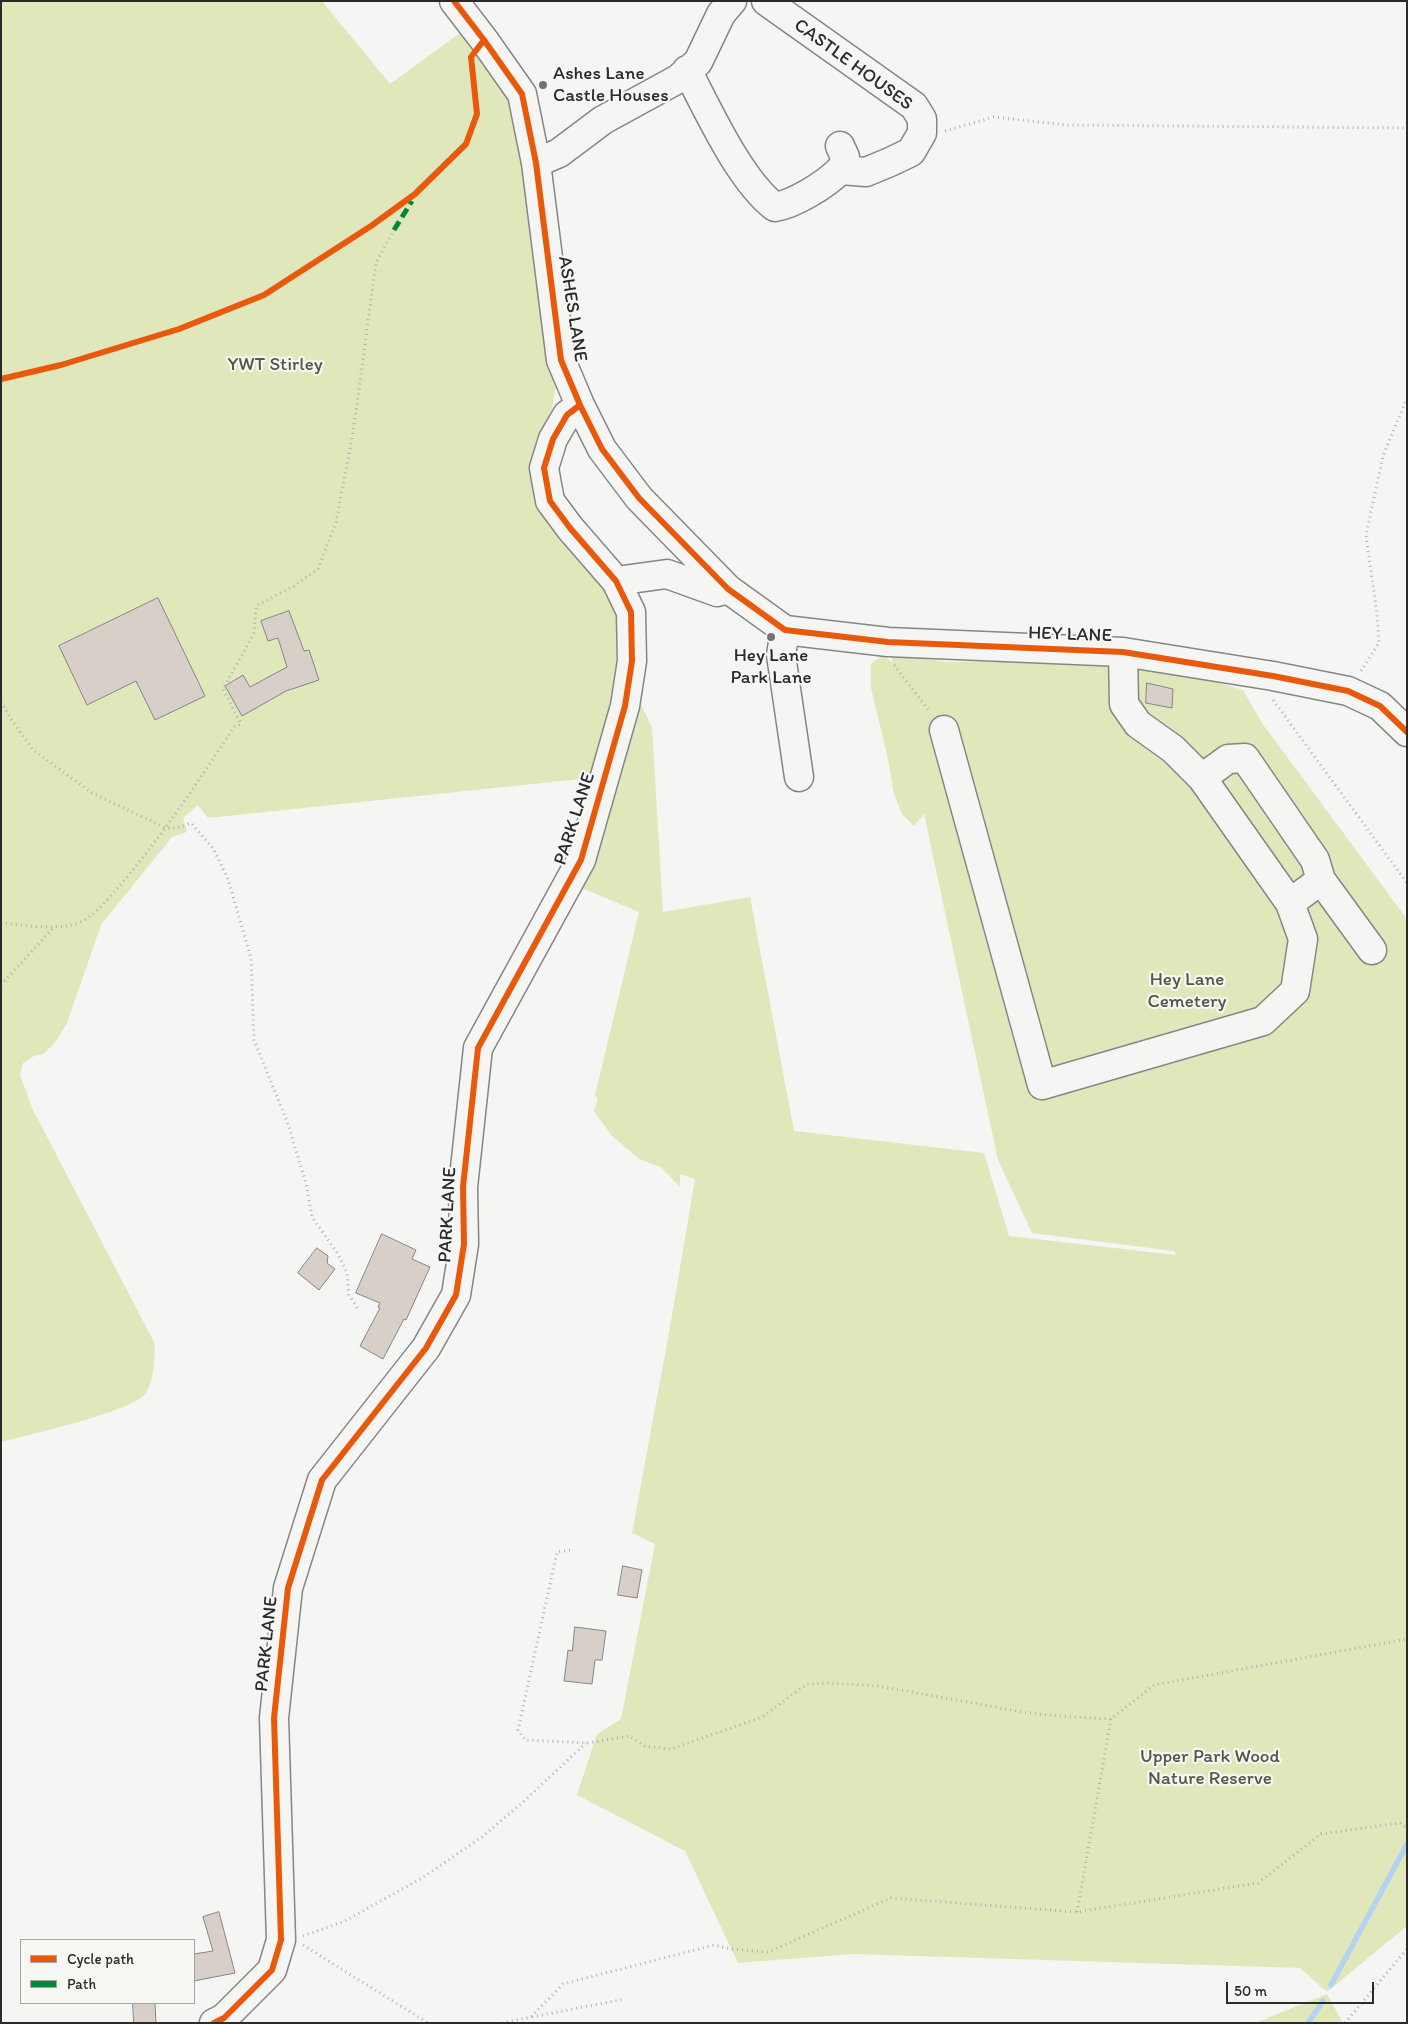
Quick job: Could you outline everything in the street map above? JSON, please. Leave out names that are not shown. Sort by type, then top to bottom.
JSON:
[{"type":"street","name":"ASHES LANE","points":[[454,1],[522,94],[536,163],[561,360],[580,405],[602,449],[639,498],[728,589]]},
{"type":"street","points":[[536,163],[560,153],[604,120],[678,79],[698,62],[722,14],[732,1]]},
{"type":"street","name":"CASTLE HOUSES","points":[[687,70],[735,158],[763,198],[775,207],[785,206],[793,201],[840,158],[866,172],[911,152],[922,133],[922,120],[914,106],[766,1]]},
{"type":"street","name":"PARK LANE","points":[[214,2023],[224,2018],[272,1970],[288,1939],[274,1718],[288,1588],[322,1480],[426,1348],[456,1295],[464,1244],[463,1187],[478,1048],[581,860],[625,706],[632,660],[631,612],[616,581],[570,528],[550,501],[544,468],[553,439],[567,415],[580,405]]},
{"type":"street","points":[[616,581],[667,574],[717,592],[728,589]]},
{"type":"street","name":"HEY LANE","points":[[728,589],[785,630],[888,642],[1123,652],[1273,676],[1348,691],[1380,706],[1407,732]]},
{"type":"street","points":[[785,630],[781,655],[799,777]]},
{"type":"street","points":[[944,730],[1042,1085],[1263,1021],[1295,991],[1302,939],[1290,903],[1202,778],[1173,749],[1138,724],[1124,704],[1123,652]]},
{"type":"street","points":[[1202,778],[1228,759],[1246,758],[1315,860],[1321,880],[1372,950]]},
{"type":"street","points":[[1290,903],[1321,880]]},
{"type":"path","points":[[922,120],[934,120],[941,132],[994,117],[1067,125],[1407,128]]},
{"type":"path","points":[[1,923],[55,926],[78,923],[99,908],[143,860],[234,727],[241,724],[223,689],[254,633],[256,606],[294,586],[318,569],[336,522],[353,433],[376,263],[394,230]]},
{"type":"path","points":[[1348,691],[1379,643],[1366,535],[1383,456],[1407,398]]},
{"type":"path","points":[[888,642],[888,658],[944,730]]},
{"type":"path","points":[[1273,676],[1271,698],[1407,883]]},
{"type":"path","points":[[1,702],[33,750],[92,793],[166,828],[176,828],[191,823],[213,848],[228,879],[251,958],[254,1040],[288,1124],[306,1183],[312,1217],[338,1254],[347,1273],[349,1295],[358,1310]]},
{"type":"path","points":[[1,985],[55,926]]},
{"type":"path","points":[[570,1550],[557,1552],[518,1730],[525,1740],[587,1743],[629,1736],[645,1746],[671,1749],[762,1717],[807,1684],[827,1683],[878,1686],[1028,1713],[1111,1719]]},
{"type":"path","points":[[1077,1912],[1111,1719],[1154,1685],[1407,1639]]},
{"type":"path","points":[[288,1939],[345,1921],[430,1873],[482,1837],[587,1743]]},
{"type":"path","points":[[531,2017],[563,1984],[714,1945],[731,1949],[768,1952],[891,1898],[1077,1912],[1258,1883],[1321,1834],[1400,1823],[1407,1828]]},
{"type":"path","points":[[288,1939],[428,2023]]},
{"type":"path","points":[[1345,2023],[1407,1948]]},
{"type":"path","points":[[502,2023],[625,1999]]},
{"type":"green space","name":"YWT Stirley","points":[[1,1],[322,1],[390,84],[464,30],[506,91],[526,160],[558,374],[552,409],[537,444],[531,484],[544,516],[613,588],[626,653],[599,777],[208,818],[198,805],[183,818],[187,832],[172,837],[101,925],[67,1023],[55,1043],[43,1054],[34,1056],[23,1063],[20,1075],[33,1110],[155,1344],[154,1369],[151,1381],[146,1393],[137,1400],[122,1407],[79,1422],[1,1442]]},
{"type":"green space","points":[[891,654],[948,662],[1096,660],[1148,671],[1197,676],[1243,690],[1262,723],[1407,919],[1407,1926],[1327,1992],[1300,1968],[853,1954],[738,1963],[685,1851],[577,1795],[597,1734],[621,1719],[655,1544],[632,1533],[695,1179],[680,1174],[680,1187],[661,1167],[639,1159],[612,1136],[594,1111],[598,1098],[595,1095],[639,912],[582,888],[638,698],[652,728],[663,912],[750,897],[794,1131],[984,1153],[1009,1236],[1176,1255],[1174,1251],[1032,1233],[998,1160],[924,814],[914,826],[902,814],[894,794],[888,759],[871,688],[871,664],[883,655],[893,663]]},
{"type":"green space","points":[[1327,1994],[1343,2023],[1255,2023]]},
{"type":"building","points":[[158,598],[205,696],[155,720],[136,681],[87,705],[59,646]]},
{"type":"building","points":[[289,611],[304,651],[309,650],[319,680],[286,691],[242,716],[225,686],[243,675],[250,687],[287,667],[278,638],[268,641],[261,621]]},
{"type":"building","points":[[1147,683],[1173,689],[1172,708],[1146,703]]},
{"type":"building","points":[[382,1234],[416,1250],[412,1259],[430,1267],[406,1320],[404,1319],[383,1359],[360,1346],[380,1308],[378,1307],[380,1303],[356,1293]]},
{"type":"building","points":[[317,1248],[328,1256],[327,1263],[335,1269],[319,1290],[298,1273]]},
{"type":"building","points":[[623,1566],[642,1570],[637,1598],[618,1595]]},
{"type":"building","points":[[575,1627],[606,1631],[602,1660],[595,1660],[592,1684],[564,1681],[568,1650],[572,1651]]},
{"type":"building","points":[[219,1912],[235,1973],[195,1981],[195,1954],[213,1951],[203,1917]]},
{"type":"building","points":[[133,2004],[155,2004],[156,2023],[134,2023]]},
{"type":"waterway","points":[[1331,1985],[1407,1844]]},
{"type":"waterway","points":[[1308,2023],[1323,2001]]},
{"type":"marked path","points":[[394,230],[412,201]]},
{"type":"cycle path","points":[[454,1],[522,94],[536,163],[561,360],[580,405],[602,449],[639,498],[728,589],[785,630],[888,642],[1123,652],[1273,676],[1348,691],[1380,706],[1407,732]]},
{"type":"cycle path","points":[[1,379],[61,365],[179,329],[264,295],[371,226],[415,194],[466,144],[477,114],[471,57],[484,40]]},
{"type":"cycle path","points":[[214,2023],[224,2018],[272,1970],[281,1940],[274,1718],[288,1588],[322,1480],[426,1348],[456,1295],[464,1244],[463,1187],[478,1048],[581,860],[625,706],[632,661],[631,612],[616,581],[570,528],[550,501],[544,468],[553,439],[567,415],[580,405]]},
{"type":"place","name":"Ashes Lane Castle Houses","points":[[543,85]]},
{"type":"place","name":"Hey Lane Park Lane","points":[[771,637]]},
{"type":"park label","name":"Hey Lane Cemetery","points":[[1187,991]]},
{"type":"park label","name":"Upper Park Wood Nature Reserve","points":[[1210,1768]]}]
